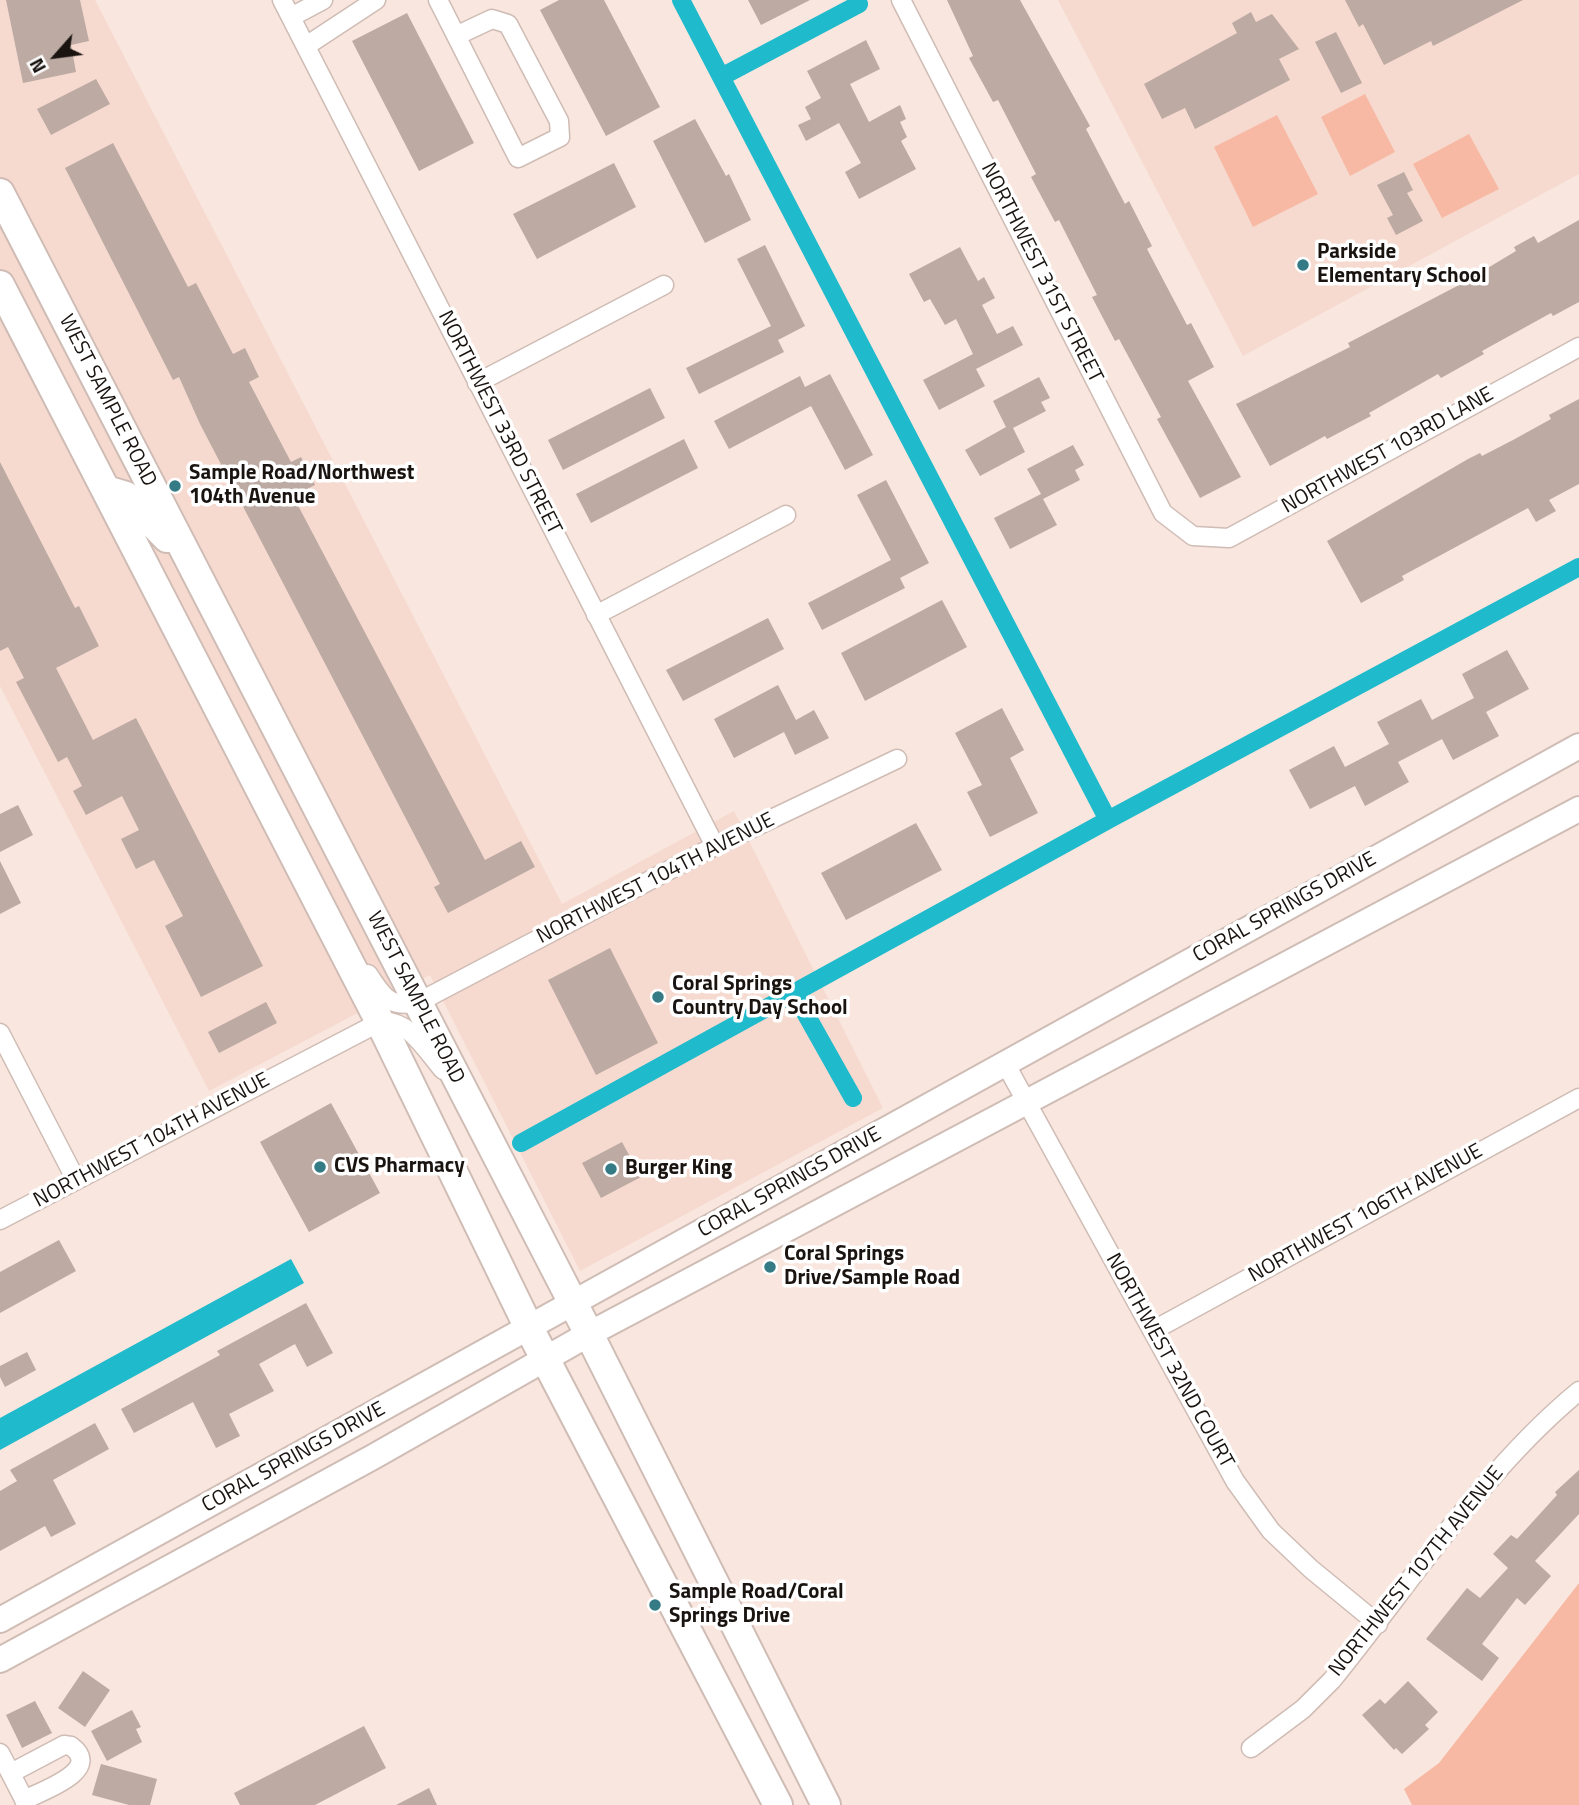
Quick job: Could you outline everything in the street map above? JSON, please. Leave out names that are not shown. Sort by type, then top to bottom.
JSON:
[{"type":"main road","name":"WEST SAMPLE ROAD","points":[[0,193],[589,1334],[826,1805]]},
{"type":"main road","name":"WEST SAMPLE ROAD","points":[[0,285],[380,1022],[529,1328],[778,1805]]},
{"type":"main road","points":[[52,385],[111,466],[123,472],[144,473]]},
{"type":"main road","points":[[106,490],[126,496],[192,566]]},
{"type":"main road","name":"CORAL SPRINGS DRIVE","points":[[0,1620],[1579,746]]},
{"type":"main road","name":"CORAL SPRINGS DRIVE","points":[[0,1660],[589,1334],[1579,809]]},
{"type":"street","name":"NORTHWEST 33RD STREET","points":[[282,0],[715,846]]},
{"type":"street","points":[[291,17],[323,0]]},
{"type":"street","points":[[306,46],[376,0]]},
{"type":"street","points":[[438,0],[518,158],[561,137],[559,121],[508,24],[492,19],[458,35]]},
{"type":"street","name":"NORTHWEST 31ST STREET","points":[[901,0],[1163,513],[1193,536]]},
{"type":"street","points":[[477,383],[664,285]]},
{"type":"street","name":"NORTHWEST 103RD LANE","points":[[1193,536],[1229,538],[1579,346]]},
{"type":"street","points":[[596,615],[786,515]]},
{"type":"street","name":"NORTHWEST 104TH AVENUE","points":[[417,1003],[715,846],[897,759]]},
{"type":"street","points":[[321,908],[389,1001],[399,1005],[417,1003]]},
{"type":"street","points":[[380,1022],[391,1021],[410,1032],[464,1093]]},
{"type":"street","name":"NORTHWEST 104TH AVENUE","points":[[0,1220],[380,1022]]},
{"type":"street","points":[[0,1033],[76,1180]]},
{"type":"street","name":"NORTHWEST 32ND COURT","points":[[1005,1063],[1236,1481],[1271,1531],[1311,1569],[1378,1624]]},
{"type":"street","name":"NORTHWEST 106TH AVENUE","points":[[1154,1330],[1579,1098]]},
{"type":"street","name":"NORTHWEST 107TH AVENUE","points":[[1251,1748],[1303,1709],[1378,1624],[1503,1465],[1552,1413],[1579,1391]]},
{"type":"street","points":[[0,1753],[25,1803],[72,1775],[81,1764],[81,1757],[71,1746],[64,1745],[11,1773]]},
{"type":"shaded area","points":[[0,0],[95,0],[562,904],[734,811],[883,1108],[580,1271],[430,975],[209,1091],[0,686]]},
{"type":"shaded area","name":"Parkside Elementary School","points":[[1058,0],[1579,0],[1579,174],[1243,356]]},
{"type":"shaded area","points":[[1365,94],[1395,152],[1350,176],[1321,117]]},
{"type":"shaded area","points":[[1277,115],[1318,194],[1253,227],[1214,147]]},
{"type":"shaded area","points":[[1469,134],[1499,189],[1442,218],[1413,164]]},
{"type":"shaded area","points":[[1579,1583],[1579,1805],[1412,1805],[1404,1789],[1439,1763]]},
{"type":"water","points":[[291,1259],[304,1283],[0,1450],[0,1418]]},
{"type":"building","points":[[6,0],[80,0],[89,41],[71,45],[76,72],[23,83]]},
{"type":"building","points":[[559,0],[604,0],[660,107],[606,136],[540,10]]},
{"type":"building","points":[[748,0],[810,0],[761,25]]},
{"type":"building","points":[[947,0],[1020,0],[1090,126],[1086,129],[1125,204],[1129,201],[1152,246],[1147,249],[1187,325],[1191,323],[1214,367],[1188,381],[1241,477],[1200,498],[1157,419],[1161,417],[1119,339],[1115,341],[1092,297],[1097,295],[1059,220],[1055,222],[1031,177],[1036,174],[998,100],[993,102],[969,58],[973,56]]},
{"type":"building","points":[[1345,0],[1523,0],[1433,46],[1431,41],[1384,65],[1363,24],[1359,27]]},
{"type":"building","points":[[1251,12],[1256,22],[1272,14],[1299,49],[1279,59],[1290,80],[1195,129],[1185,108],[1162,119],[1144,84],[1237,33],[1232,23]]},
{"type":"building","points":[[407,13],[474,143],[419,171],[352,41]]},
{"type":"building","points":[[1336,32],[1362,83],[1341,93],[1315,42]]},
{"type":"building","points":[[866,40],[880,69],[850,84],[869,122],[900,105],[906,119],[900,122],[907,137],[901,141],[916,169],[859,199],[845,172],[861,163],[839,123],[806,141],[798,125],[811,119],[805,107],[821,98],[807,71]]},
{"type":"building","points":[[96,79],[110,104],[51,135],[37,109]]},
{"type":"building","points":[[695,119],[726,176],[729,174],[751,220],[705,243],[653,141]]},
{"type":"building","points":[[113,143],[188,287],[196,283],[233,354],[245,348],[259,377],[249,382],[291,462],[301,457],[315,485],[293,496],[485,860],[521,841],[535,867],[448,913],[434,887],[440,884],[200,424],[179,377],[173,380],[65,168]]},
{"type":"building","points":[[614,163],[636,207],[537,259],[513,214]]},
{"type":"building","points":[[1404,172],[1413,190],[1407,193],[1423,221],[1396,235],[1387,218],[1393,215],[1377,185]]},
{"type":"building","points":[[1579,220],[1579,302],[1553,316],[1551,313],[1482,351],[1484,354],[1441,378],[1438,374],[1369,413],[1371,416],[1327,439],[1325,436],[1270,466],[1236,404],[1350,347],[1348,343],[1461,284],[1516,251],[1514,247],[1534,236],[1538,243]]},
{"type":"building","points":[[765,245],[805,326],[778,340],[784,352],[699,394],[686,368],[771,326],[737,259]]},
{"type":"building","points":[[960,247],[978,281],[984,277],[995,298],[982,305],[997,334],[1013,326],[1023,345],[976,369],[985,386],[939,410],[923,380],[973,354],[956,319],[945,325],[930,299],[924,302],[909,274]]},
{"type":"building","points":[[830,374],[873,455],[845,470],[811,406],[729,449],[714,421],[800,376],[805,387]]},
{"type":"building","points":[[1039,377],[1050,398],[1041,402],[1046,411],[1013,428],[1025,452],[980,476],[965,450],[1006,427],[993,401]]},
{"type":"building","points":[[650,388],[665,418],[563,470],[548,440]]},
{"type":"building","points":[[1579,399],[1579,484],[1549,500],[1556,511],[1536,522],[1528,508],[1402,576],[1404,580],[1361,603],[1327,541],[1468,459],[1480,453],[1482,456],[1551,419],[1549,415]]},
{"type":"building","points":[[684,439],[698,468],[591,523],[576,494]]},
{"type":"building","points":[[1073,445],[1084,465],[1075,470],[1080,480],[1043,499],[1057,525],[1010,549],[994,518],[1041,494],[1027,469]]},
{"type":"building","points":[[0,462],[75,608],[79,606],[99,646],[56,668],[93,740],[136,718],[263,966],[201,997],[165,926],[183,916],[154,860],[136,869],[121,839],[139,830],[122,796],[86,815],[73,791],[82,786],[67,757],[58,762],[16,682],[24,678],[8,647],[0,651]]},
{"type":"building","points":[[886,480],[929,563],[900,578],[905,588],[822,630],[808,603],[891,560],[857,495]]},
{"type":"building","points":[[942,600],[967,647],[865,701],[841,653]]},
{"type":"building","points":[[768,618],[784,649],[683,701],[666,670]]},
{"type":"building","points":[[1507,650],[1529,689],[1486,712],[1499,736],[1453,760],[1442,739],[1398,762],[1409,782],[1365,806],[1355,786],[1310,809],[1289,770],[1334,746],[1345,767],[1389,744],[1377,722],[1421,699],[1432,720],[1474,698],[1462,674]]},
{"type":"building","points":[[778,685],[796,720],[814,710],[829,738],[795,755],[784,732],[734,758],[714,719]]},
{"type":"building","points":[[1002,708],[1024,750],[1010,758],[1038,813],[990,837],[967,792],[982,785],[955,733]]},
{"type":"building","points":[[18,805],[33,835],[0,852],[0,814]]},
{"type":"building","points":[[916,823],[942,870],[846,920],[821,873]]},
{"type":"building","points":[[0,861],[21,903],[0,914]]},
{"type":"building","points":[[610,948],[658,1043],[596,1075],[548,980]]},
{"type":"building","points":[[266,1002],[277,1023],[219,1053],[208,1032]]},
{"type":"building","name":"CVS Pharmacy","points":[[331,1103],[380,1193],[309,1232],[260,1142]]},
{"type":"building","points":[[622,1142],[641,1177],[601,1198],[582,1163]]},
{"type":"building","points":[[59,1240],[76,1271],[0,1313],[0,1272]]},
{"type":"building","points":[[306,1303],[333,1353],[307,1367],[295,1344],[259,1364],[274,1391],[229,1414],[240,1436],[216,1448],[193,1402],[134,1433],[121,1409],[220,1355],[217,1351]]},
{"type":"building","points":[[27,1352],[36,1370],[5,1387],[0,1377],[0,1366]]},
{"type":"building","points":[[95,1423],[109,1449],[53,1480],[76,1524],[51,1537],[45,1526],[0,1551],[0,1491],[17,1481],[10,1470]]},
{"type":"building","points":[[1579,1470],[1579,1514],[1535,1561],[1551,1576],[1525,1605],[1517,1598],[1482,1644],[1499,1658],[1482,1681],[1426,1639],[1467,1588],[1480,1598],[1508,1568],[1493,1554],[1511,1535],[1517,1539],[1557,1495],[1555,1492]]},
{"type":"building","points":[[83,1671],[110,1690],[85,1727],[58,1708]]},
{"type":"building","points":[[1408,1681],[1438,1712],[1425,1725],[1429,1729],[1402,1754],[1396,1748],[1394,1750],[1362,1715],[1380,1699],[1385,1704]]},
{"type":"building","points":[[35,1701],[52,1733],[22,1748],[6,1715]]},
{"type":"building","points":[[132,1710],[141,1727],[136,1729],[142,1742],[107,1761],[91,1731]]},
{"type":"building","points":[[364,1726],[386,1768],[315,1805],[240,1805],[234,1793]]},
{"type":"building","points":[[101,1764],[157,1779],[150,1805],[129,1805],[92,1795]]},
{"type":"building","points":[[429,1788],[437,1805],[396,1805]]},
{"type":"waterway","points":[[521,1143],[1108,820],[681,0]]},
{"type":"waterway","points":[[723,76],[859,4]]},
{"type":"waterway","points":[[1108,820],[1579,567]]},
{"type":"waterway","points":[[794,993],[853,1098]]},
{"type":"place","name":"Parkside Elementary School","points":[[1303,265]]},
{"type":"place","name":"Sample Road/Northwest 104th Avenue","points":[[175,486]]},
{"type":"place","name":"Coral Springs Country Day School","points":[[658,997]]},
{"type":"place","name":"CVS Pharmacy","points":[[320,1167]]},
{"type":"place","name":"Burger King","points":[[611,1169]]},
{"type":"place","name":"Coral Springs Drive/Sample Road","points":[[770,1267]]},
{"type":"place","name":"Sample Road/Coral Springs Drive","points":[[655,1605]]}]
